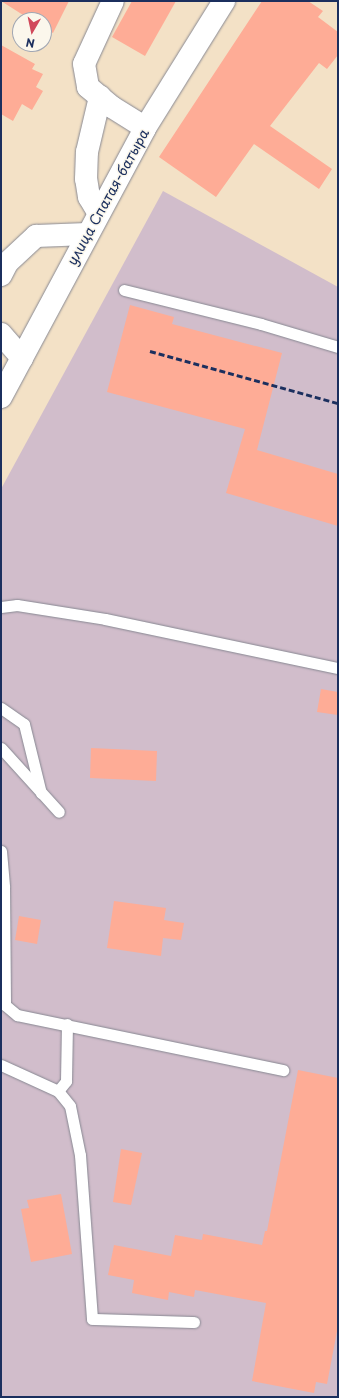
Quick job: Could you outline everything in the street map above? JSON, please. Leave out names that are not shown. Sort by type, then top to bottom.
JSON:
[{"type":"street","points":[[113,1],[84,64],[88,87],[145,128]]},
{"type":"street","name":"улица Спатая-батыра","points":[[1,397],[98,212],[145,128],[224,1]]},
{"type":"street","points":[[98,212],[89,197],[86,180],[87,152],[100,97]]},
{"type":"street","points":[[1,275],[7,263],[36,236],[87,234]]},
{"type":"street","points":[[1,334],[22,358]]},
{"type":"lane","points":[[124,290],[262,324],[338,347]]},
{"type":"lane","points":[[1,607],[17,605],[105,619],[338,668]]},
{"type":"lane","points":[[1,708],[24,724],[41,793]]},
{"type":"lane","points":[[1,748],[59,812]]},
{"type":"lane","points":[[1,850],[4,887],[5,1005],[17,1016],[67,1024],[283,1070]]},
{"type":"lane","points":[[58,1091],[66,1081],[67,1024]]},
{"type":"lane","points":[[1,1064],[58,1091],[70,1106],[80,1155],[92,1319],[194,1322]]},
{"type":"shaded area","points":[[163,191],[338,287],[338,1397],[1,1397],[1,489]]},
{"type":"building","points":[[1,1],[69,1],[53,33],[52,12],[18,12]]},
{"type":"building","points":[[132,1],[176,1],[145,56],[112,37]]},
{"type":"building","points":[[262,1],[308,1],[323,11],[318,17],[338,32],[338,55],[327,69],[319,63],[270,126],[332,169],[319,189],[254,144],[216,197],[159,157]]},
{"type":"building","points":[[1,45],[35,64],[32,69],[43,74],[36,87],[43,91],[32,110],[22,104],[13,121],[1,114]]},
{"type":"building","points":[[130,305],[174,317],[172,324],[282,353],[257,450],[338,474],[338,526],[226,493],[245,429],[107,392]]},
{"type":"building","points":[[321,689],[338,692],[338,715],[317,712]]},
{"type":"building","points":[[91,748],[157,751],[156,781],[90,778]]},
{"type":"building","points":[[114,901],[166,908],[164,920],[184,923],[181,940],[163,938],[161,956],[107,948]]},
{"type":"building","points":[[19,916],[41,920],[37,944],[15,940]]},
{"type":"building","points":[[298,1070],[338,1078],[338,1326],[327,1384],[316,1382],[314,1393],[252,1381],[266,1303],[195,1290],[194,1297],[169,1292],[168,1300],[132,1293],[134,1280],[108,1275],[114,1245],[171,1256],[175,1235],[202,1240],[203,1234],[262,1245],[265,1231],[267,1231]]},
{"type":"building","points":[[121,1149],[142,1153],[131,1205],[113,1202]]},
{"type":"building","points":[[61,1194],[72,1254],[31,1262],[21,1209],[29,1208],[27,1200]]},
{"type":"railway","points":[[150,351],[338,403]]}]
